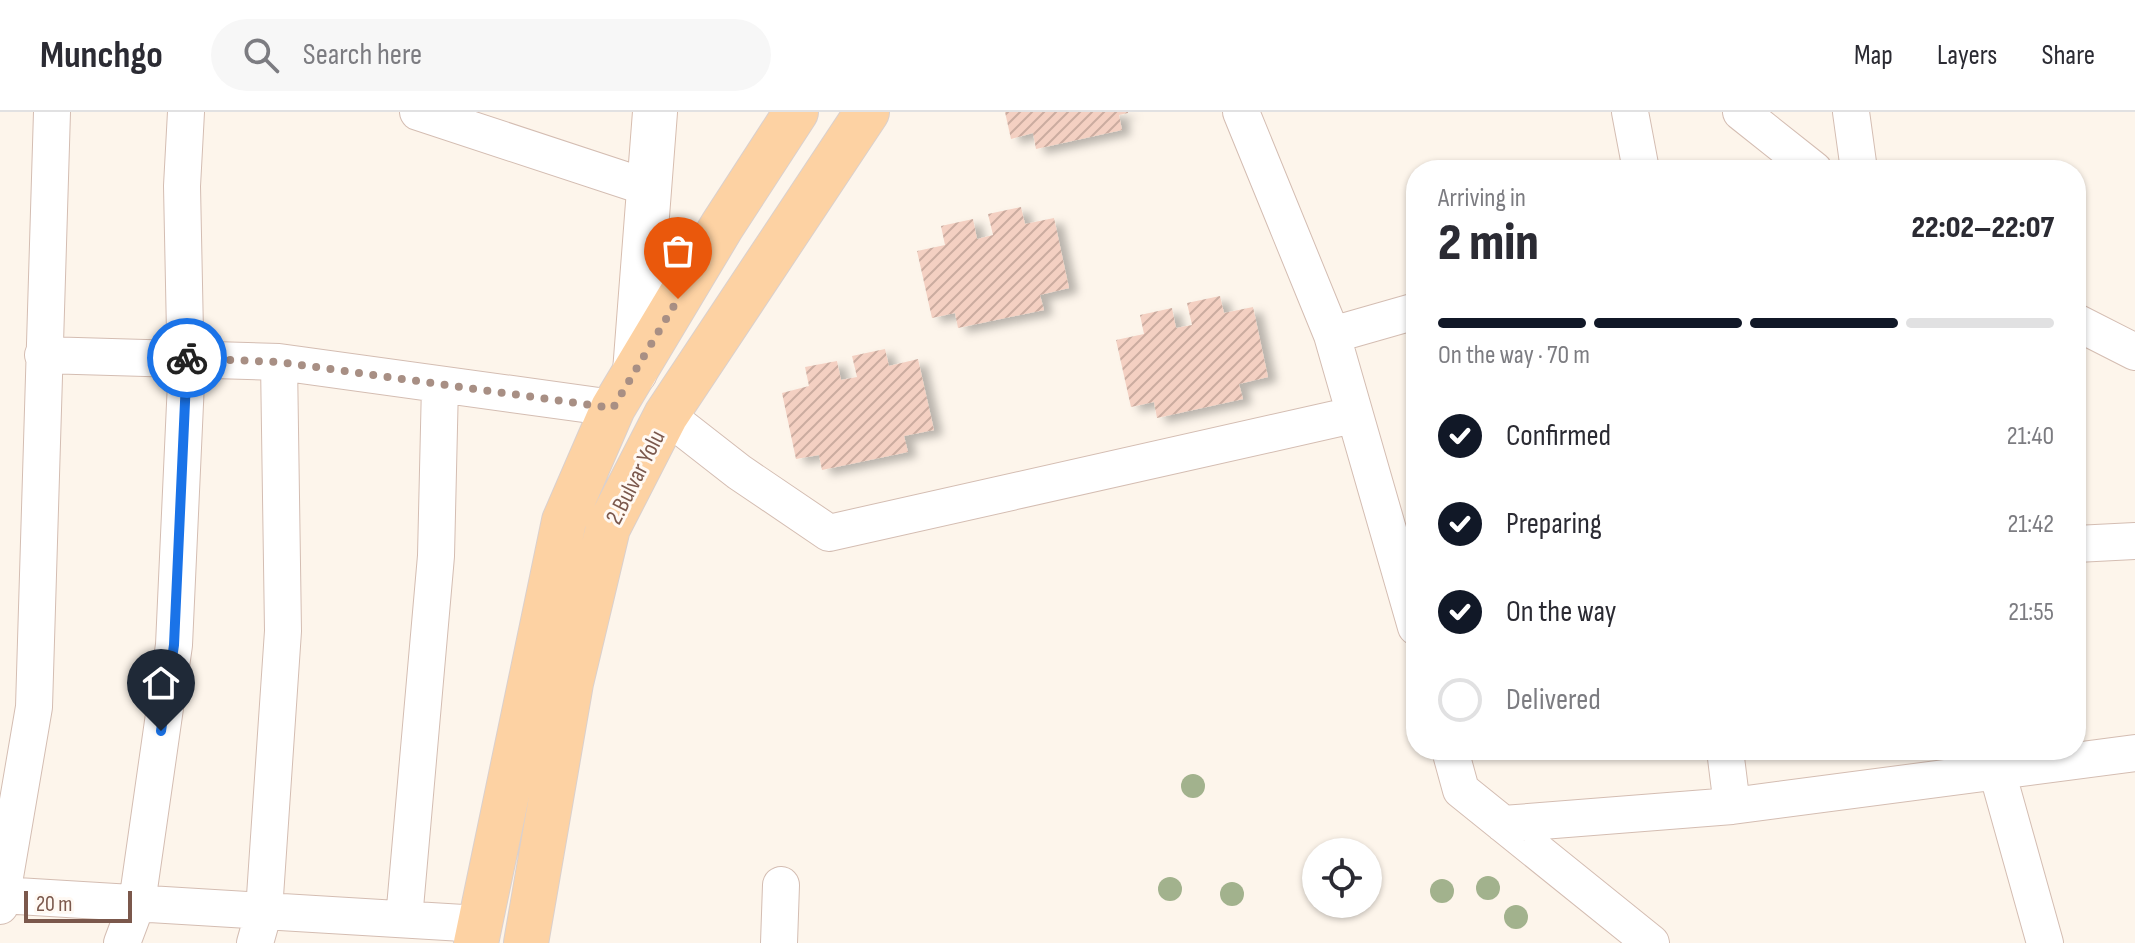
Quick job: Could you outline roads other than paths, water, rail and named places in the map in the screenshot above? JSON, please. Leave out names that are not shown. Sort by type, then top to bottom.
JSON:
[{"type":"main road","points":[[624,390],[649,188],[655,112]]},
{"type":"main road","name":"2.Bulvar Yolu","points":[[478,934],[564,521],[624,390],[722,226],[796,112]]},
{"type":"main road","name":"2.Bulvar Yolu","points":[[526,943],[571,683],[608,528],[666,415],[867,112]]},
{"type":"street","points":[[52,112],[34,707],[1,899],[137,903],[259,927],[404,919],[478,934]]},
{"type":"street","points":[[122,943],[137,903],[174,645],[186,358],[182,186],[186,112]]},
{"type":"street","points":[[418,112],[649,188]]},
{"type":"street","points":[[1241,112],[1332,335],[1353,415],[1406,571]]},
{"type":"street","points":[[1630,112],[1639,160]]},
{"type":"street","points":[[1741,112],[1801,160]]},
{"type":"street","points":[[1851,112],[1858,160]]},
{"type":"street","points":[[1332,335],[1406,314]]},
{"type":"street","points":[[2086,327],[2135,352]]},
{"type":"street","points":[[43,355],[279,362],[440,385],[624,390]]},
{"type":"street","points":[[259,927],[283,631],[279,362]]},
{"type":"street","points":[[404,919],[436,556],[440,385]]},
{"type":"street","points":[[666,415],[739,472],[829,533],[1353,415]]},
{"type":"street","points":[[2086,543],[2135,541]]},
{"type":"street","points":[[2086,755],[2135,753]]},
{"type":"street","points":[[1453,760],[1461,790],[1651,943]]},
{"type":"street","points":[[1726,760],[1732,806]]},
{"type":"street","points":[[1503,824],[1732,806],[1995,760],[2045,943]]},
{"type":"street","points":[[779,943],[781,885]]}]
